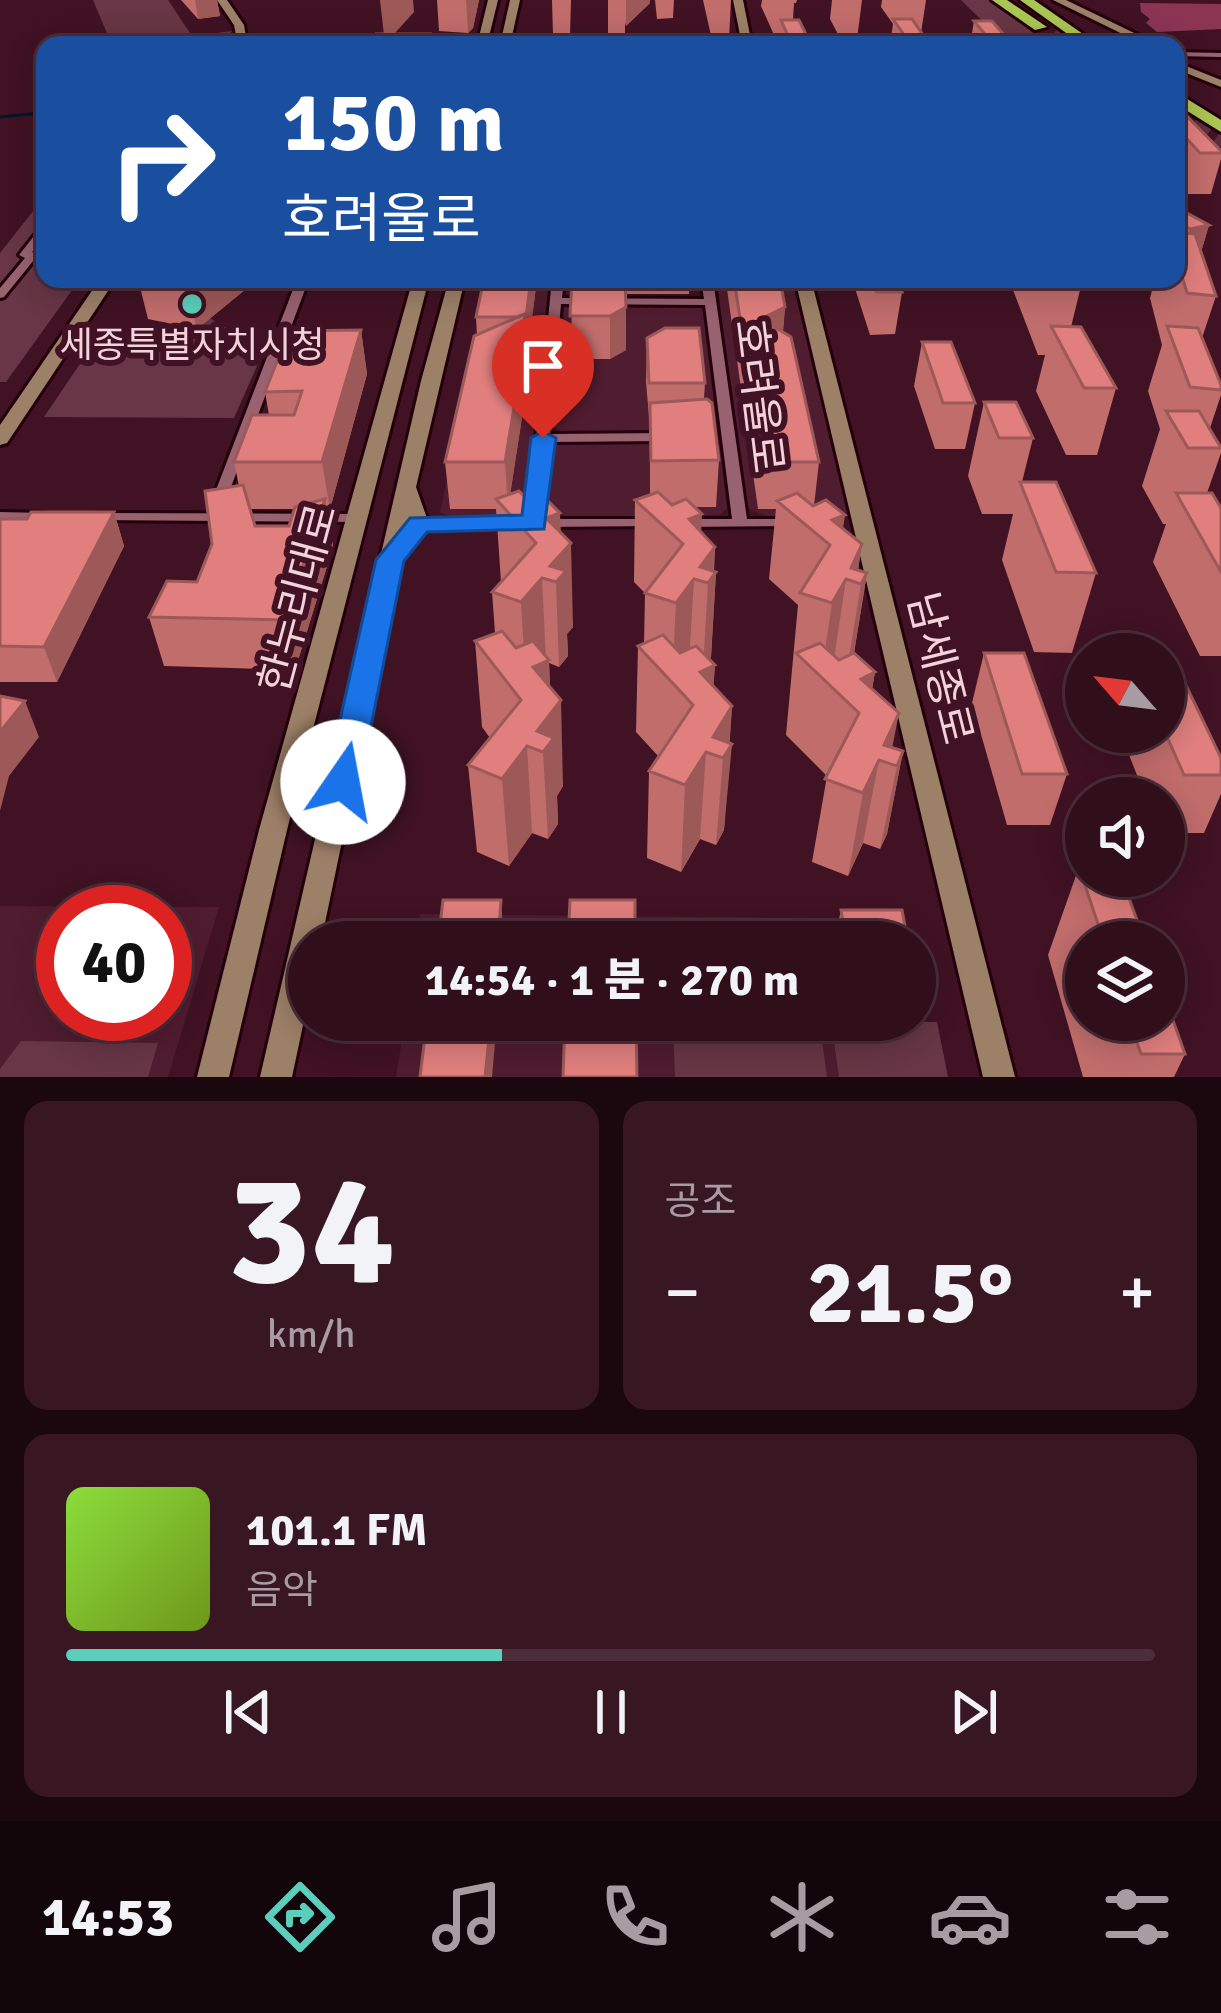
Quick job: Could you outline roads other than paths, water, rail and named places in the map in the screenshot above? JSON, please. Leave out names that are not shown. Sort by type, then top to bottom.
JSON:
[{"type":"highway","points":[[1002,0],[1048,36]]},
{"type":"highway","points":[[1015,0],[1046,36]]},
{"type":"highway","points":[[1025,0],[1081,36]]},
{"type":"highway","points":[[1031,20],[1055,20]]},
{"type":"highway","points":[[1185,103],[1221,127]]},
{"type":"street","points":[[222,0],[241,36]]},
{"type":"street","points":[[234,0],[262,36]]},
{"type":"street","points":[[484,36],[493,0]]},
{"type":"street","points":[[507,36],[514,0]]},
{"type":"street","points":[[738,0],[745,36]]},
{"type":"street","points":[[1058,0],[1134,36]]},
{"type":"street","points":[[1185,58],[1221,56]]},
{"type":"street","points":[[1185,63],[1221,82]]},
{"type":"street","points":[[0,295],[33,255],[24,255],[36,240]]},
{"type":"street","points":[[0,417],[88,288]]},
{"type":"street","points":[[0,440],[102,288]]},
{"type":"street","points":[[212,517],[300,288]]},
{"type":"street","name":"한누리대로","points":[[213,1077],[420,288]]},
{"type":"street","name":"한누리대로","points":[[276,1077],[406,486],[455,288]]},
{"type":"street","points":[[535,523],[557,288]]},
{"type":"street","name":"호려울로","points":[[709,288],[740,523]]},
{"type":"street","name":"남세종로","points":[[805,288],[857,523],[999,1077]]},
{"type":"street","points":[[556,302],[711,302]]},
{"type":"street","points":[[704,436],[727,436]]},
{"type":"street","points":[[543,438],[681,437]]},
{"type":"street","points":[[390,560],[419,524],[406,486]]},
{"type":"street","points":[[0,516],[360,518]]},
{"type":"street","name":"호려울로","points":[[419,524],[806,523]]},
{"type":"waterway","points":[[0,117],[36,113]]},
{"type":"tunnel","points":[[1038,18],[1065,36]]},
{"type":"tunnel","points":[[1185,120],[1192,125]]},
{"type":"tunnel","points":[[1192,125],[1221,146]]},
{"type":"tunnel","points":[[1192,125],[1196,128]]},
{"type":"place","name":"세종특별자치시청","points":[[192,304]]}]
